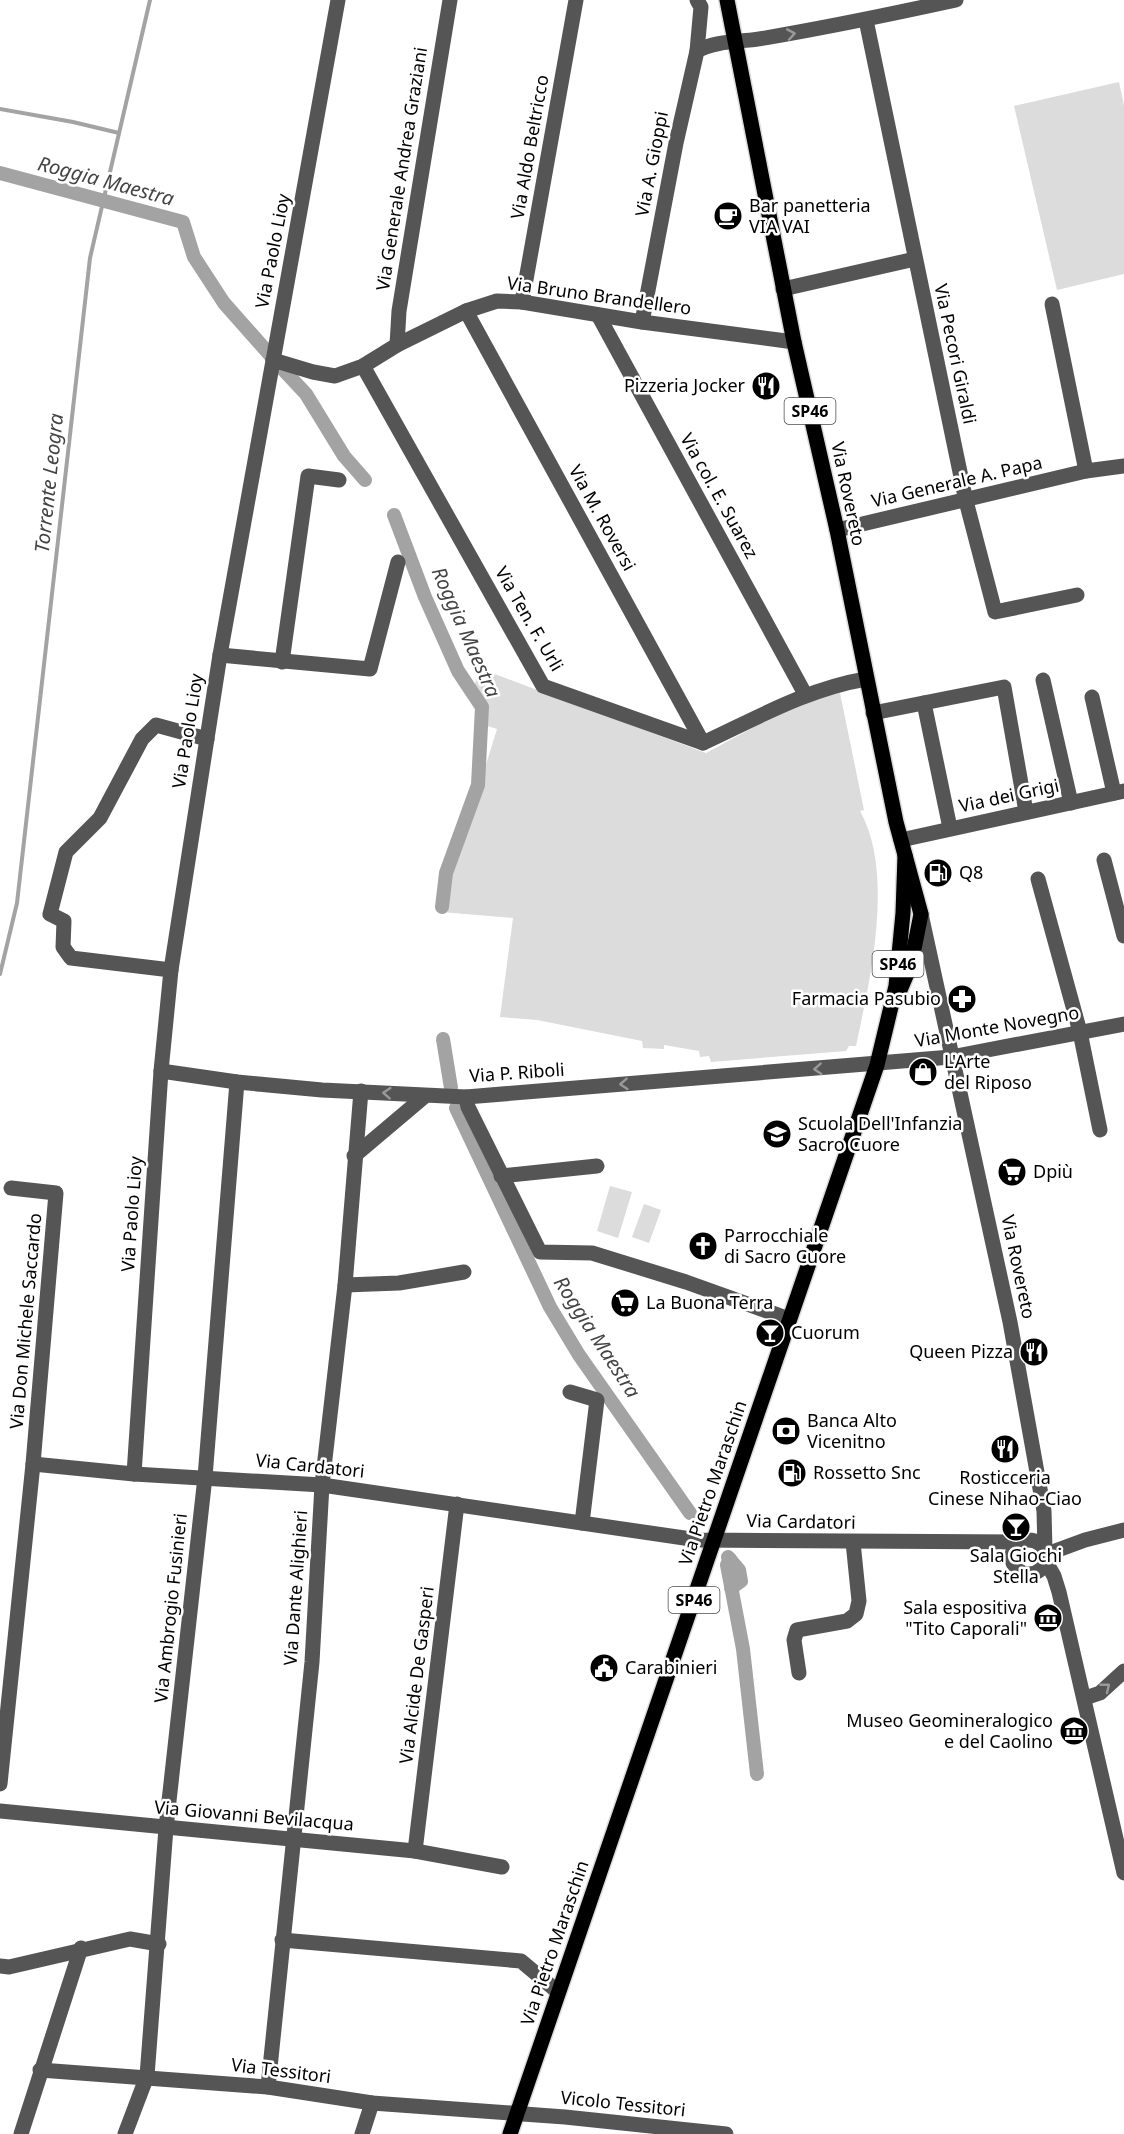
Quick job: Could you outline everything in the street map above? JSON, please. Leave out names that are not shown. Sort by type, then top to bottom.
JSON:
[{"type":"main road","name":"Via Rovereto","points":[[727,0],[794,342],[837,530],[901,840],[919,908]]},
{"type":"main road","name":"Via Rovereto","points":[[903,913],[905,855]]},
{"type":"main road","name":"Via Pietro Maraschin","points":[[890,1014],[924,967],[916,946],[919,908]]},
{"type":"main road","name":"Via Pietro Maraschin","points":[[510,2134],[877,1065],[896,986],[903,913]]},
{"type":"street","name":"Via Paolo Lioy","points":[[134,1474],[161,1071],[171,970],[220,655],[338,0]]},
{"type":"street","name":"Via Generale Andrea Graziani","points":[[397,345],[399,311],[450,0]]},
{"type":"street","name":"Via Aldo Beltricco","points":[[522,302],[576,0]]},
{"type":"street","name":"Via A. Gioppi","points":[[642,322],[676,143],[698,51],[701,7],[697,0]]},
{"type":"street","points":[[698,51],[706,46],[866,20],[956,0]]},
{"type":"street","name":"Via Pecori Giraldi","points":[[866,20],[966,501],[995,612],[1077,595]]},
{"type":"street","points":[[783,289],[915,259]]},
{"type":"street","name":"Via Bruno Brandellero","points":[[273,360],[335,376],[363,366],[397,345],[466,311],[497,301],[522,302],[642,322],[794,342]]},
{"type":"street","points":[[1052,304],[1086,471]]},
{"type":"street","name":"Via M. Roversi","points":[[466,311],[704,743]]},
{"type":"street","name":"Via col. E. Suarez","points":[[598,315],[805,694]]},
{"type":"street","name":"Via Ten. F. Urli","points":[[363,366],[543,686],[704,743]]},
{"type":"street","name":"Via Generale A. Papa","points":[[837,530],[1086,471],[1124,466]]},
{"type":"street","points":[[282,662],[308,476],[339,480]]},
{"type":"street","points":[[220,655],[369,669],[398,562]]},
{"type":"street","points":[[704,743],[805,694],[834,685],[866,679]]},
{"type":"street","points":[[1043,680],[1071,803]]},
{"type":"street","points":[[873,713],[1004,687],[1026,812]]},
{"type":"street","points":[[1092,697],[1119,792]]},
{"type":"street","points":[[924,703],[950,828]]},
{"type":"street","points":[[171,970],[71,958],[63,947],[64,921],[50,914],[66,852],[100,818],[142,739],[156,725],[207,739]]},
{"type":"street","name":"Via dei Grigi","points":[[901,840],[1119,792]]},
{"type":"street","points":[[1104,860],[1124,936]]},
{"type":"street","points":[[1038,879],[1080,1032],[1100,1130]]},
{"type":"street","name":"Via Rovereto","points":[[919,908],[924,967],[951,1057],[1006,1304],[1042,1498],[1043,1560],[1054,1576],[1059,1592],[1124,1873]]},
{"type":"street","name":"Via Rovereto","points":[[903,913],[906,935],[916,946]]},
{"type":"street","name":"Via Monte Novegno","points":[[877,1065],[951,1057],[1124,1024]]},
{"type":"street","name":"Via P. Riboli","points":[[161,1071],[237,1082],[466,1096],[877,1065]]},
{"type":"street","name":"Via Ambrogio Fusinieri","points":[[126,2134],[147,2076],[159,1944],[166,1827],[205,1477],[237,1082]]},
{"type":"street","name":"Via Dante Alighieri","points":[[268,2087],[312,1662],[322,1485],[345,1286],[361,1091]]},
{"type":"street","points":[[354,1156],[425,1095]]},
{"type":"street","points":[[466,1096],[468,1107],[540,1252],[592,1253],[640,1270],[686,1282],[789,1319]]},
{"type":"street","points":[[501,1176],[597,1166]]},
{"type":"street","name":"Via Don Michele Saccardo","points":[[0,1784],[33,1464],[56,1193],[11,1188]]},
{"type":"street","points":[[345,1286],[399,1283],[464,1272]]},
{"type":"street","points":[[570,1392],[597,1400],[582,1523]]},
{"type":"street","name":"Via Cardatori","points":[[33,1464],[134,1474],[322,1485],[714,1540],[853,1542],[933,1540],[985,1543],[1023,1541]]},
{"type":"street","points":[[1012,1561],[1013,1551],[1023,1541],[1042,1498]]},
{"type":"street","name":"Via Alcide De Gasperi","points":[[415,1851],[457,1504]]},
{"type":"street","points":[[985,1543],[1012,1561],[1024,1573],[1043,1560],[1085,1540],[1124,1530]]},
{"type":"street","points":[[1023,1541],[1038,1542],[1043,1560]]},
{"type":"street","points":[[799,1672],[794,1640],[797,1630],[848,1621],[856,1614],[859,1600],[853,1542]]},
{"type":"street","points":[[1085,1698],[1100,1693],[1124,1671]]},
{"type":"street","name":"Via Giovanni Bevilacqua","points":[[0,1811],[415,1851],[502,1867]]},
{"type":"street","points":[[0,1966],[9,1967],[81,1948],[130,1939],[159,1944]]},
{"type":"street","points":[[282,1940],[521,1960],[558,1992]]},
{"type":"street","points":[[21,2134],[81,1948]]},
{"type":"street","name":"Via Tessitori","points":[[40,2070],[147,2076],[268,2087],[372,2103],[517,2114]]},
{"type":"street","points":[[362,2134],[372,2103]]},
{"type":"street","name":"Vicolo Tessitori","points":[[517,2114],[726,2134]]},
{"type":"shaded area","points":[[1119,82],[1124,105],[1124,274],[1057,290],[1014,106]]},
{"type":"shaded area","points":[[481,669],[706,753],[813,695],[840,693],[864,810],[860,811],[870,836],[876,865],[878,895],[873,959],[856,1046],[849,1046],[846,1051],[711,1062],[709,1056],[700,1057],[699,1051],[664,1045],[664,1049],[643,1048],[642,1041],[537,1020],[500,1017],[513,918],[441,912],[451,864],[469,830],[473,807],[497,729],[484,725],[477,687],[474,686]]},
{"type":"shaded area","points":[[610,1186],[632,1192],[618,1238],[597,1231]]},
{"type":"shaded area","points":[[644,1204],[661,1210],[649,1243],[632,1237]]},
{"type":"waterway","name":"Torrente Leogra","points":[[0,974],[17,903],[90,258],[150,0]]},
{"type":"waterway","points":[[0,109],[119,133]]},
{"type":"waterway","name":"Roggia Maestra","points":[[0,173],[183,222],[194,257],[224,303],[271,356]]},
{"type":"waterway","name":"Roggia Maestra","points":[[278,364],[306,394],[344,456],[365,480]]},
{"type":"waterway","name":"Roggia Maestra","points":[[394,515],[425,597],[458,671],[482,707],[478,785],[446,873],[442,907]]},
{"type":"waterway","name":"Roggia Maestra","points":[[443,1039],[451,1088]]},
{"type":"waterway","name":"Roggia Maestra","points":[[456,1108],[550,1307],[579,1355],[690,1513]]},
{"type":"waterway","name":"Roggia Maestra","points":[[728,1557],[739,1570],[741,1581],[731,1588]]},
{"type":"waterway","name":"Roggia Maestra","points":[[730,1559],[727,1565],[743,1649],[757,1774]]},
{"type":"place","name":"Bar panetteria VIA VAI","points":[[728,216]]},
{"type":"place","name":"Pizzeria Jocker","points":[[766,386]]},
{"type":"place","name":"Q8","points":[[938,873]]},
{"type":"place","name":"Farmacia Pasubio","points":[[962,999]]},
{"type":"place","name":"L'Arte del Riposo","points":[[923,1072]]},
{"type":"place","name":"Scuola Dell'Infanzia Sacro Cuore","points":[[777,1134]]},
{"type":"place","name":"Dpiù","points":[[1012,1172]]},
{"type":"place","name":"Parrocchiale di Sacro Cuore","points":[[703,1246]]},
{"type":"place","name":"La Buona Terra","points":[[625,1303]]},
{"type":"place","name":"Cuorum","points":[[770,1333]]},
{"type":"place","name":"Queen Pizza","points":[[1034,1352]]},
{"type":"place","name":"Banca Alto Vicenitno","points":[[786,1431]]},
{"type":"place","name":"Rosticceria Cinese Nihao-Ciao","points":[[1005,1449]]},
{"type":"place","name":"Rossetto Snc","points":[[792,1473]]},
{"type":"place","name":"Sala Giochi Stella","points":[[1016,1527]]},
{"type":"place","name":"Sala espositiva \"Tito Caporali\"","points":[[1048,1618]]},
{"type":"place","name":"Carabinieri","points":[[604,1668]]},
{"type":"place","name":"Museo Geomineralogico e del Caolino","points":[[1074,1731]]}]
